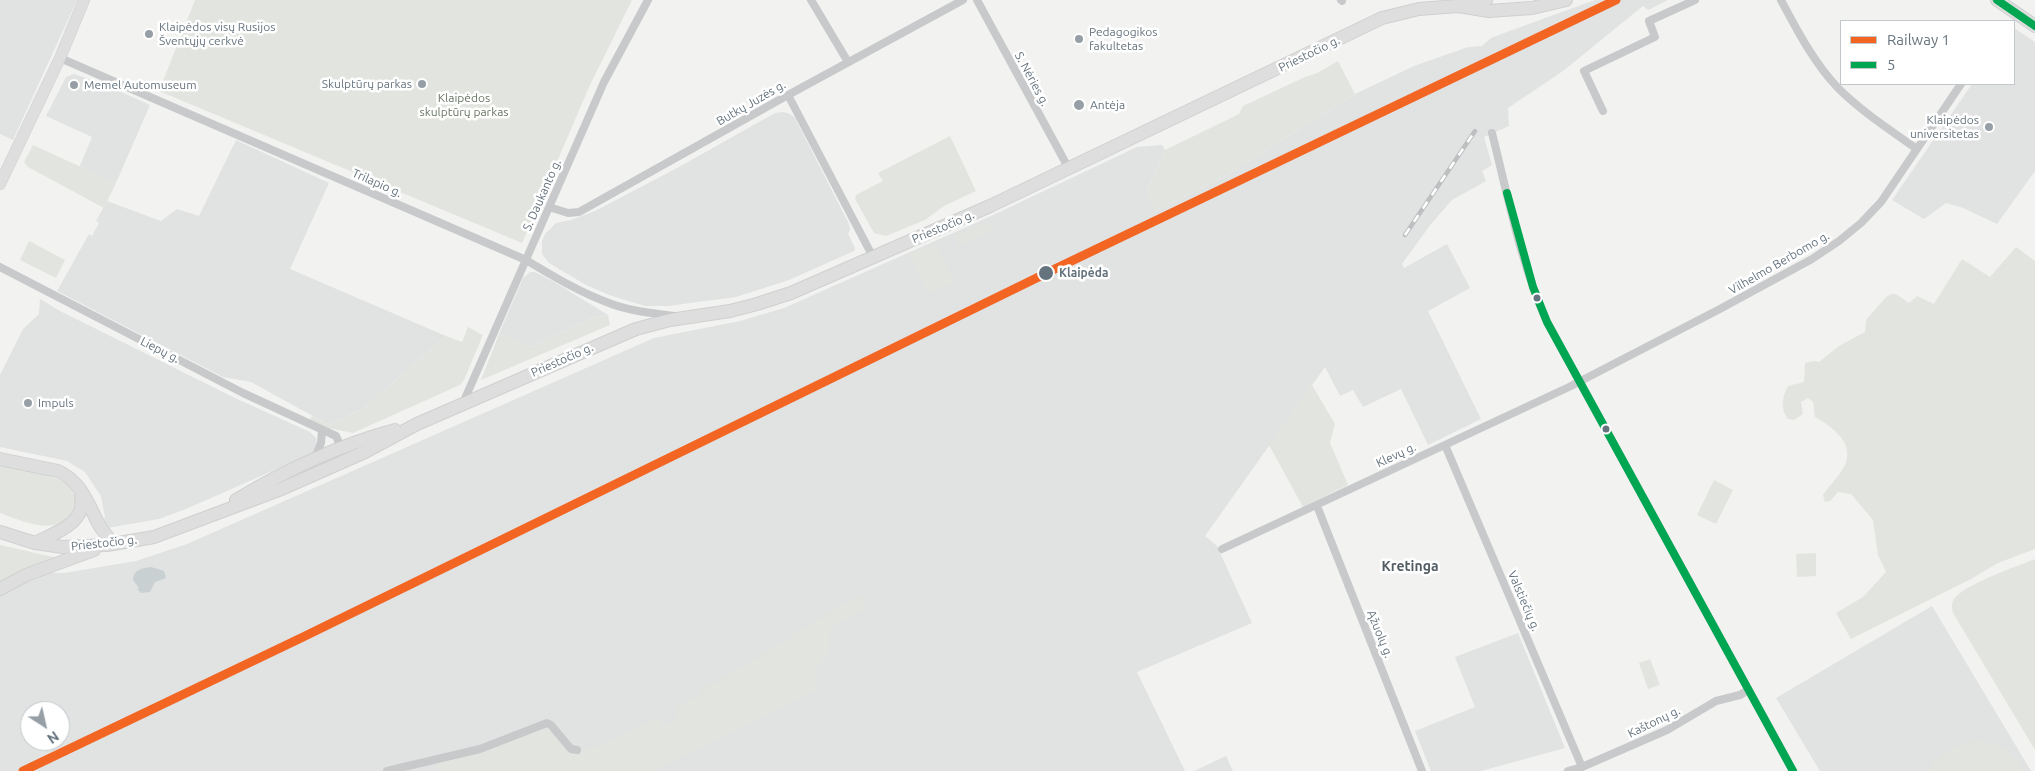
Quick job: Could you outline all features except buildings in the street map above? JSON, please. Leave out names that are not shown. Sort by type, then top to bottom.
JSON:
[{"type":"main road","points":[[0,184],[60,58],[84,0]]},
{"type":"main road","points":[[1457,3],[1486,0]]},
{"type":"main road","points":[[1457,3],[1489,11],[1532,8],[1566,0]]},
{"type":"main road","points":[[1997,0],[2035,26]]},
{"type":"main road","name":"Priestočio g.","points":[[0,532],[35,543],[63,547],[110,544],[154,537],[279,490],[346,460],[463,403],[627,332],[653,324],[730,311],[770,300],[873,258],[990,206],[1382,18],[1419,9],[1457,3]]},
{"type":"main road","name":"Priestočio g.","points":[[206,517],[273,478],[315,458],[358,440],[417,424]]},
{"type":"main road","points":[[341,448],[346,460]]},
{"type":"main road","points":[[0,459],[67,475],[81,489],[110,544],[26,574],[0,589]]},
{"type":"main road","points":[[35,543],[71,523],[80,508],[81,489]]},
{"type":"street","name":"S. Daukanto g.","points":[[463,403],[604,82],[648,0]]},
{"type":"street","points":[[811,0],[848,62]]},
{"type":"street","name":"Butkų Juzės g.","points":[[549,207],[568,213],[579,212],[963,0]]},
{"type":"street","name":"S. Nėries g.","points":[[977,0],[1068,169]]},
{"type":"street","points":[[1604,111],[1584,71],[1655,36],[1649,21],[1695,0]]},
{"type":"street","points":[[1782,0],[1798,31],[1836,86],[1859,108],[1917,149]]},
{"type":"street","name":"Trilapio g.","points":[[60,58],[526,260],[582,292],[611,304],[643,312],[686,318]]},
{"type":"street","name":"Vilhelmo Berbomo g.","points":[[1579,382],[1718,310],[1812,259],[1839,241],[1881,202],[1961,85]]},
{"type":"street","points":[[788,95],[873,258]]},
{"type":"street","points":[[1492,133],[1532,287],[1547,322],[1793,771]]},
{"type":"street","name":"Liepų g.","points":[[0,267],[243,393],[336,436],[341,448]]},
{"type":"street","name":"Klevų g.","points":[[1222,549],[1579,382]]},
{"type":"street","points":[[315,458],[322,443],[322,430]]},
{"type":"street","name":"Valstiečių g.","points":[[1445,445],[1582,767]]},
{"type":"street","name":"Ąžuolų g.","points":[[1317,506],[1422,771]]},
{"type":"street","name":"Kaštonų g.","points":[[1568,771],[1582,767],[1667,730],[1716,701],[1740,695],[1748,690]]},
{"type":"street","points":[[387,771],[480,748],[547,724],[571,749],[578,750]]},
{"type":"shaded area","points":[[0,0],[77,0],[13,140],[0,134]]},
{"type":"shaded area","points":[[1595,0],[1668,0],[1648,10],[1643,6],[1563,71],[1508,108],[1509,126],[1484,137],[1492,165],[1482,171],[1486,181],[1452,200],[1431,224],[1402,264],[1404,268],[1447,244],[1470,288],[1428,311],[1481,419],[1428,445],[1401,389],[1363,407],[1353,390],[1340,396],[1325,367],[1205,536],[1217,546],[1252,623],[1137,672],[1185,771],[0,771],[0,594],[22,581],[49,573],[64,573],[136,561],[187,544],[654,338],[740,321],[784,308],[989,217],[1137,147],[1162,145],[1165,150],[1147,191],[1155,211],[1225,176],[1355,94],[1414,66],[1468,47],[1482,46],[1491,38]]},
{"type":"shaded area","name":"Klaipėdos universitetas","points":[[2015,29],[2035,42],[2035,171],[1997,224],[1963,208],[1946,203],[1924,219],[1892,200],[1971,85],[2015,85]]},
{"type":"shaded area","points":[[74,74],[101,83],[150,105],[116,183],[79,168],[92,137],[46,116],[66,77]]},
{"type":"shaded area","points":[[783,112],[795,118],[849,224],[850,230],[848,234],[855,248],[854,251],[789,280],[736,297],[668,306],[645,306],[609,295],[586,285],[549,263],[544,257],[542,241],[545,234],[556,223],[571,220],[595,211],[679,167],[775,113]]},
{"type":"shaded area","points":[[236,140],[329,183],[290,269],[446,336],[364,408],[329,425],[251,382],[223,377],[57,291],[89,234],[92,236],[99,223],[96,221],[107,201],[161,221],[177,209],[199,216]]},
{"type":"shaded area","points":[[530,272],[535,272],[556,283],[608,315],[594,317],[531,347],[499,334],[523,278]]},
{"type":"shaded area","points":[[40,299],[60,311],[235,398],[310,432],[316,438],[317,445],[315,449],[311,454],[186,509],[159,519],[107,528],[102,523],[105,517],[101,496],[85,472],[67,461],[0,447],[0,375],[23,329],[39,314]]},
{"type":"shaded area","points":[[151,567],[164,571],[166,578],[155,582],[150,592],[141,593],[137,589],[139,588],[133,577],[139,570]]},
{"type":"shaded area","points":[[1932,606],[2031,771],[1820,771],[1776,698]]},
{"type":"shaded area","points":[[1518,633],[1565,748],[1481,771],[1431,771],[1415,731],[1475,707],[1455,657]]},
{"type":"shaded area","points":[[1226,756],[1233,771],[1194,771]]},
{"type":"green space","name":"Klaipėdos skulptūrų parkas","points":[[195,0],[632,0],[590,85],[522,243],[159,91]]},
{"type":"green space","points":[[1338,61],[1355,94],[1225,176],[1155,211],[1147,191],[1165,150],[1239,114],[1243,106],[1317,73]]},
{"type":"green space","points":[[950,136],[976,191],[944,206],[925,220],[886,236],[874,233],[855,199],[856,195],[883,181],[878,173]]},
{"type":"green space","points":[[33,145],[116,183],[104,208],[28,167],[24,162]]},
{"type":"green space","points":[[984,223],[990,224],[993,230],[959,246],[955,236]]},
{"type":"green space","points":[[29,241],[65,260],[56,278],[20,260]]},
{"type":"green space","points":[[935,244],[955,284],[927,292],[910,257],[912,253]]},
{"type":"green space","points":[[2016,247],[2035,261],[2035,549],[1998,563],[1971,579],[1851,639],[1836,613],[1863,597],[1886,572],[1878,555],[1873,520],[1851,494],[1838,492],[1830,501],[1825,502],[1823,495],[1845,466],[1846,447],[1843,440],[1833,429],[1815,417],[1813,402],[1808,398],[1801,402],[1803,414],[1794,420],[1788,419],[1783,407],[1786,390],[1788,386],[1804,382],[1805,363],[1819,362],[1839,346],[1865,332],[1866,320],[1886,297],[1896,294],[1909,303],[1917,296],[1934,304],[1962,259],[1990,277]]},
{"type":"green space","points":[[608,315],[610,325],[481,380],[499,334],[531,347],[594,317]]},
{"type":"green space","points":[[468,327],[483,335],[464,380],[460,385],[353,433],[323,427],[309,421],[312,416],[329,425],[364,408],[446,336],[462,342]]},
{"type":"green space","points":[[1312,385],[1335,424],[1330,443],[1348,485],[1303,507],[1269,445]]},
{"type":"green space","points":[[0,466],[40,473],[65,484],[73,492],[75,503],[71,517],[69,516],[62,522],[54,525],[45,526],[36,525],[0,513]]},
{"type":"green space","points":[[1714,480],[1733,490],[1716,524],[1697,515]]},
{"type":"green space","points":[[0,545],[62,559],[0,583]]},
{"type":"green space","points":[[1816,553],[1816,576],[1797,577],[1796,554]]},
{"type":"green space","points":[[2035,559],[2035,750],[1953,613],[1952,606],[1953,601],[1966,589]]},
{"type":"green space","points":[[858,595],[867,607],[830,629],[830,650],[818,665],[814,677],[820,689],[652,771],[436,771],[435,763],[469,756],[544,729],[549,729],[566,748],[578,754],[658,719],[663,726],[679,718],[675,709],[703,692],[701,689],[723,679]]},
{"type":"green space","points":[[1650,659],[1660,685],[1648,689],[1639,663]]},
{"type":"green space","points":[[1971,742],[1993,744],[2006,750],[2016,759],[2024,771],[1928,771],[1938,758],[1950,749]]},
{"type":"railway","points":[[1405,235],[1475,131]]},
{"type":"rail line","name":"1","points":[[23,771],[301,638],[1059,267],[1616,0]]},
{"type":"transit line","name":"5","points":[[1997,0],[2035,26]]},
{"type":"transit line","name":"5","points":[[1507,193],[1533,287],[1547,322],[1793,771]]},
{"type":"place","name":"Klaipėdos visų Rusijos Šventųjų cerkvė","points":[[149,34]]},
{"type":"place","name":"Pedagogikos fakultetas","points":[[1079,39]]},
{"type":"place","name":"Skulptūrų parkas","points":[[422,84]]},
{"type":"place","name":"Memel Automuseum","points":[[74,85]]},
{"type":"place","name":"Antėja","points":[[1079,105]]},
{"type":"place","name":"Klaipėdos universitetas","points":[[1989,127]]},
{"type":"place","name":"Klaipėda","points":[[1046,273]]},
{"type":"place","name":"Impuls","points":[[28,403]]},
{"type":"district","name":"Kretinga","points":[[1410,566]]}]
